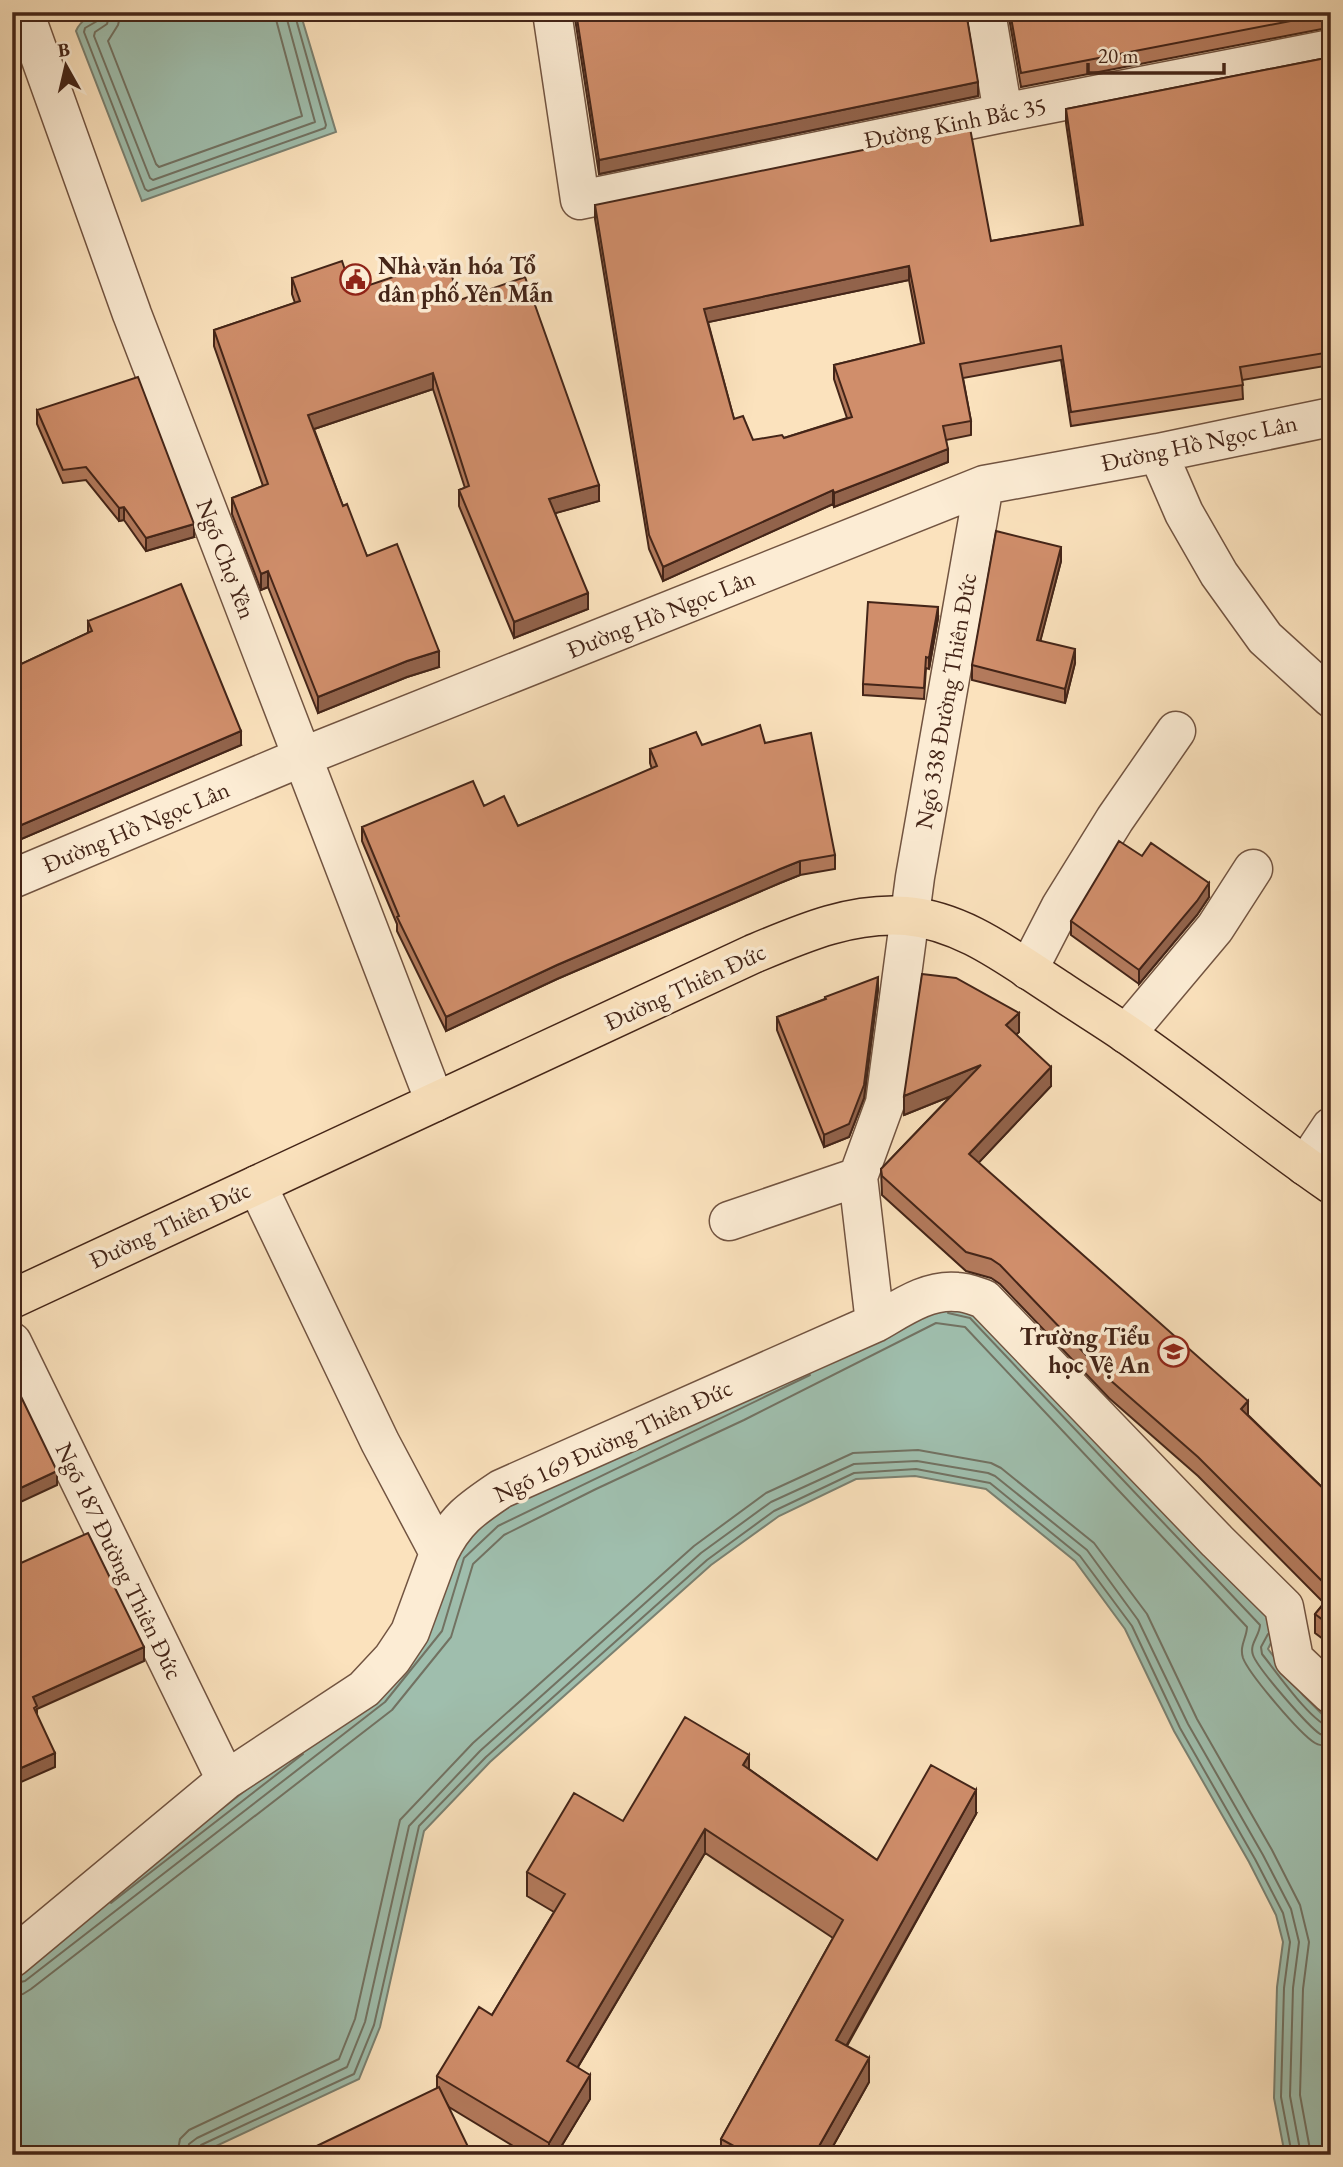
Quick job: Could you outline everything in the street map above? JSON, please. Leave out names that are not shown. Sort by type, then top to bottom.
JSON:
[{"type":"main road","name":"Đường Thiên Đức","points":[[12,1299],[811,929],[862,917],[909,916],[940,922],[966,932],[1126,1034],[1318,1175]]},
{"type":"street","name":"Ngõ Chợ Yên","points":[[24,12],[132,314],[435,1102]]},
{"type":"street","name":"Đường Kinh Bắc 35","points":[[552,12],[580,200],[1331,49]]},
{"type":"street","points":[[986,12],[1003,113]]},
{"type":"street","name":"Đường Hồ Ngọc Lân","points":[[12,878],[302,757],[984,485],[1331,417]]},
{"type":"street","points":[[1158,453],[1184,513],[1219,574],[1265,638],[1331,698]]},
{"type":"street","name":"Ngõ 338 Đường Thiên Đức","points":[[858,1177],[885,1104],[909,916],[984,485]]},
{"type":"street","points":[[1028,970],[1061,906],[1115,819],[1176,731]]},
{"type":"street","points":[[1126,1034],[1215,928],[1253,869]]},
{"type":"street","points":[[1318,1175],[1331,1128]]},
{"type":"street","points":[[729,1221],[858,1177],[875,1324]]},
{"type":"street","points":[[257,1185],[380,1442],[439,1553]]},
{"type":"street","name":"Ngõ 169 Đường Thiên Đức","points":[[12,1958],[226,1780],[364,1689],[392,1659],[410,1632],[449,1532],[471,1509],[500,1489],[875,1324],[916,1300],[935,1293],[961,1292],[984,1299],[1284,1607],[1294,1658],[1331,1694]]},
{"type":"street","name":"Ngõ 187 Đường Thiên Đức","points":[[12,1342],[226,1780]]},
{"type":"water","points":[[103,12],[300,12],[336,132],[142,201],[76,31],[84,21]]},
{"type":"water","points":[[977,1302],[1280,1624],[1268,1649],[1303,1695],[1331,1723],[1331,2155],[1287,2155],[1284,2150],[1274,2098],[1277,1987],[1283,1942],[1276,1915],[1174,1731],[1125,1629],[1075,1561],[986,1489],[915,1476],[856,1479],[779,1516],[711,1565],[490,1762],[424,1831],[380,2027],[359,2079],[197,2155],[12,2155],[12,1971],[375,1690],[450,1549],[489,1513],[897,1314]]},
{"type":"building","points":[[576,12],[966,12],[978,82],[599,160]]},
{"type":"building","points":[[1010,12],[1331,12],[1331,14],[1021,73]]},
{"type":"building","points":[[1331,57],[1331,352],[1240,367],[1243,385],[1071,412],[1061,346],[960,364],[971,421],[943,426],[948,449],[834,493],[833,490],[663,567],[649,535],[595,205],[970,128],[991,241],[1083,225],[1066,109]],"holes":[[[909,266],[924,343],[834,365],[852,417],[784,438],[782,435],[753,440],[743,416],[734,419],[704,309]]]},
{"type":"building","points":[[446,259],[460,300],[525,277],[599,485],[549,499],[588,593],[514,622],[459,490],[469,486],[433,373],[308,415],[343,506],[347,504],[367,556],[397,544],[439,651],[318,697],[268,571],[261,574],[232,498],[268,484],[214,330],[300,301],[292,278],[342,261],[352,291]]},
{"type":"building","points":[[138,377],[194,524],[146,538],[124,507],[119,508],[86,467],[63,470],[37,410]]},
{"type":"building","points":[[996,531],[1061,547],[1037,640],[1075,649],[1065,689],[972,665]]},
{"type":"building","points":[[181,584],[241,731],[12,829],[12,662],[15,667],[92,631],[88,621]]},
{"type":"building","points":[[868,602],[938,607],[929,658],[926,657],[924,688],[863,684]]},
{"type":"building","points":[[1331,640],[1331,654],[1323,647]]},
{"type":"building","points":[[760,725],[765,743],[811,733],[835,855],[800,861],[780,869],[557,965],[446,1017],[397,917],[399,916],[362,827],[473,781],[484,806],[504,796],[518,826],[657,766],[650,749],[696,732],[702,745]]},
{"type":"building","points":[[1119,841],[1142,856],[1151,843],[1209,883],[1139,970],[1071,921]]},
{"type":"building","points":[[922,974],[956,978],[1019,1013],[1006,1025],[1051,1067],[969,1154],[1248,1401],[1241,1409],[1331,1496],[1331,1590],[1198,1457],[1109,1379],[1000,1265],[991,1259],[966,1252],[882,1176],[881,1169],[981,1065],[904,1096]]},
{"type":"building","points":[[878,977],[864,1085],[849,1124],[824,1135],[777,1017]]},
{"type":"building","points":[[12,1023],[18,1037],[12,1039]]},
{"type":"building","points":[[12,1378],[57,1471],[12,1492]]},
{"type":"building","points":[[88,1533],[144,1647],[33,1697],[37,1706],[34,1708],[55,1753],[12,1772],[12,1567]]},
{"type":"building","points":[[1331,1595],[1331,1626],[1315,1614]]},
{"type":"building","points":[[685,1717],[749,1755],[743,1765],[877,1860],[931,1765],[976,1790],[836,2040],[869,2058],[814,2155],[750,2155],[721,2139],[843,1920],[705,1829],[567,2061],[590,2075],[549,2143],[437,2076],[479,2007],[492,2015],[565,1894],[527,1872],[574,1793],[623,1821]]},
{"type":"building","points":[[439,2087],[472,2155],[298,2155]]},
{"type":"building","points":[[643,2149],[653,2155],[639,2155]]},
{"type":"place","name":"Nhà văn hóa Tổ dân phố Yên Mẫn","points":[[355,280]]},
{"type":"place","name":"Trường Tiểu học Vệ An","points":[[1173,1351]]}]
